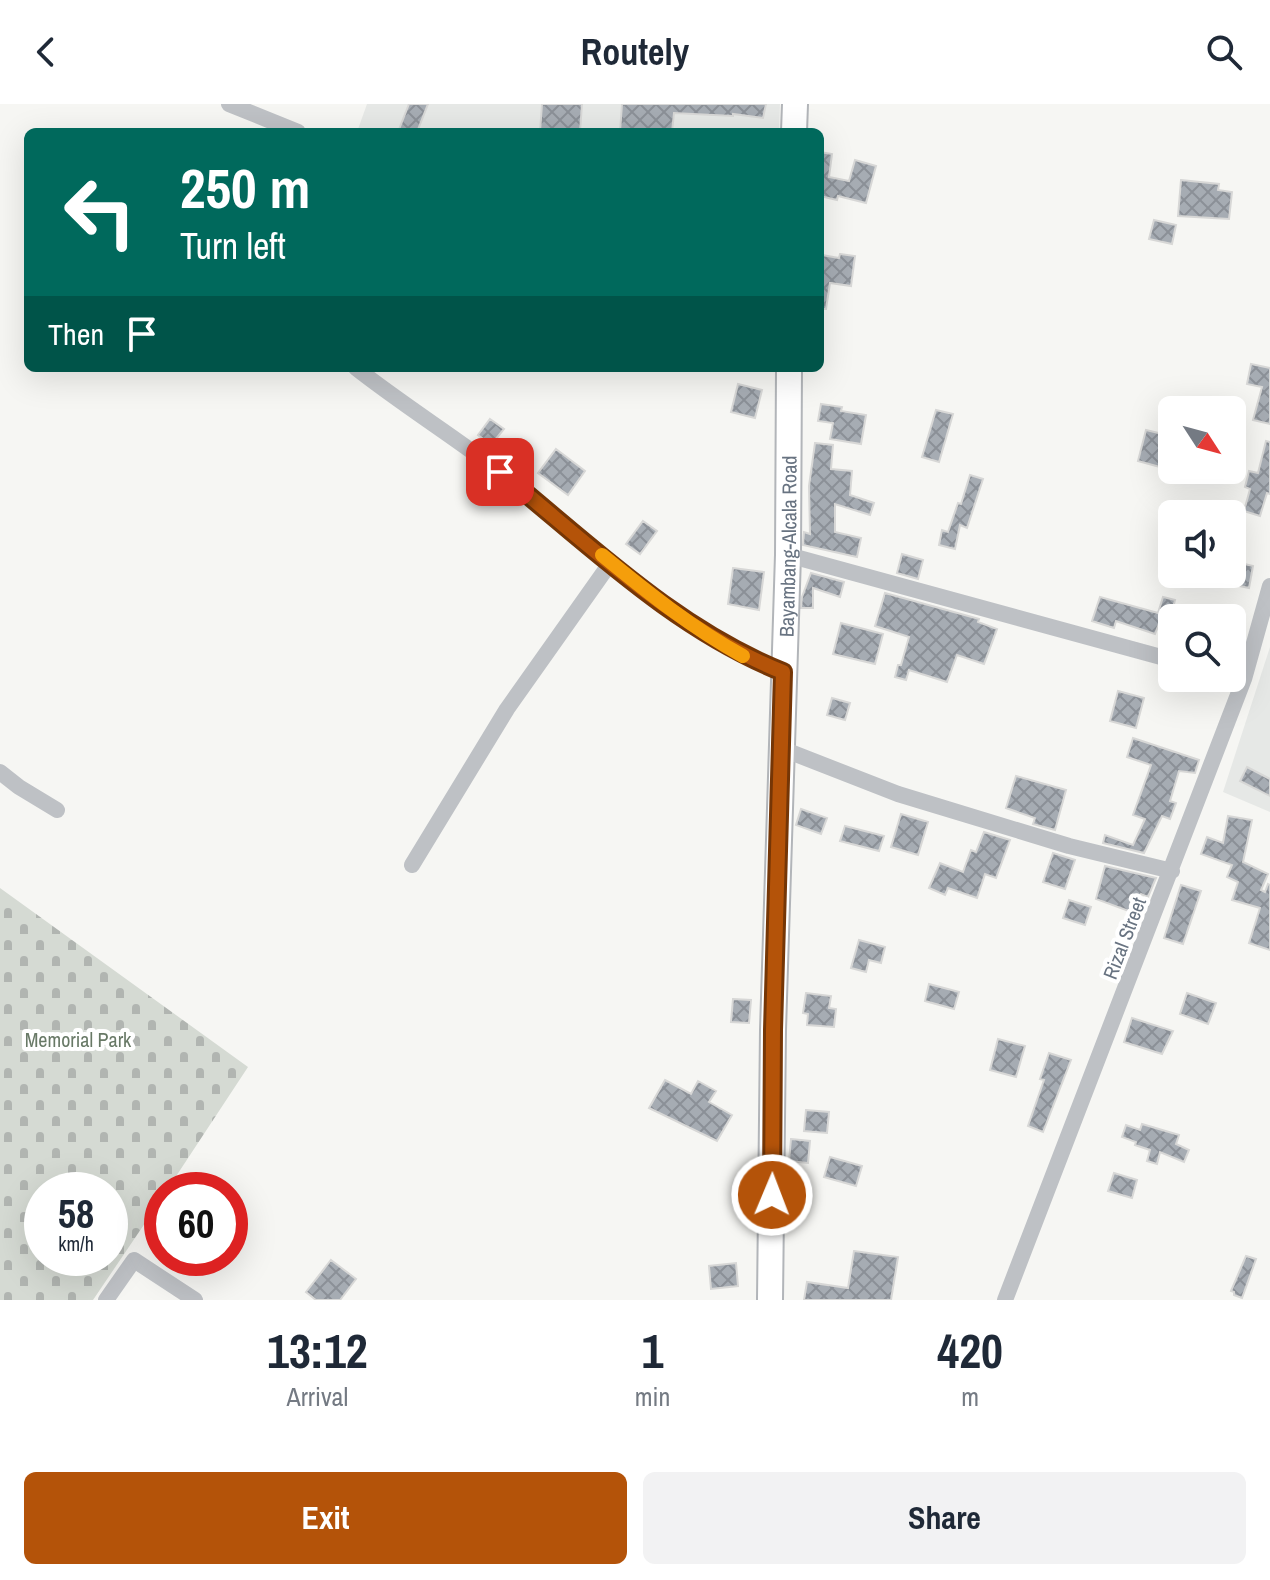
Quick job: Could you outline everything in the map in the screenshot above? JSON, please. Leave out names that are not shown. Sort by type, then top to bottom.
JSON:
[{"type":"main road","points":[[794,128],[795,104]]},
{"type":"main road","name":"Bayambang-Alcala Road","points":[[770,1300],[773,1030],[788,555],[789,372]]},
{"type":"street","points":[[229,104],[288,128]]},
{"type":"street","points":[[362,372],[500,472],[664,605],[742,656],[783,672]]},
{"type":"street","points":[[788,555],[1158,656]]},
{"type":"street","points":[[412,865],[507,709],[611,562]]},
{"type":"street","name":"Rizal Street","points":[[1246,655],[1270,586]]},
{"type":"street","name":"Rizal Street","points":[[1005,1300],[1172,871],[1233,692]]},
{"type":"street","points":[[780,748],[898,794],[1069,846],[1172,871]]},
{"type":"street","points":[[0,772],[57,810]]},
{"type":"street","points":[[106,1300],[134,1260],[195,1300]]},
{"type":"shaded area","points":[[367,104],[780,104],[779,128],[358,128]]},
{"type":"shaded area","points":[[1270,647],[1270,812],[1223,792]]},
{"type":"green space","name":"Memorial Park","points":[[0,888],[248,1067],[179,1172],[144,1172],[144,1225],[128,1248],[128,1172],[24,1172],[24,1276],[109,1276],[93,1300],[0,1300]]},
{"type":"building","points":[[409,104],[428,104],[419,128],[400,128]]},
{"type":"building","points":[[542,104],[582,104],[580,128],[540,128]]},
{"type":"building","points":[[622,104],[766,104],[763,118],[674,113],[672,128],[620,128]]},
{"type":"building","points":[[824,153],[832,154],[829,177],[849,181],[855,160],[876,166],[866,203],[838,196],[837,200],[824,197]]},
{"type":"building","points":[[1181,180],[1219,184],[1218,190],[1232,192],[1229,219],[1178,216]]},
{"type":"building","points":[[1154,220],[1176,225],[1172,244],[1149,239]]},
{"type":"building","points":[[840,254],[855,256],[851,286],[830,283],[824,309],[824,255],[839,258]]},
{"type":"building","points":[[1251,364],[1270,368],[1270,424],[1253,420],[1262,387],[1247,384]]},
{"type":"building","points":[[738,384],[762,390],[755,418],[731,412]]},
{"type":"building","points":[[821,404],[866,415],[861,444],[830,439],[833,423],[818,421]]},
{"type":"building","points":[[936,410],[953,414],[939,462],[922,457]]},
{"type":"building","points":[[490,419],[504,429],[491,445],[478,435]]},
{"type":"building","points":[[1146,430],[1158,433],[1158,466],[1138,461]]},
{"type":"building","points":[[1266,441],[1270,442],[1270,494],[1267,493],[1260,516],[1246,512],[1250,489],[1245,487],[1249,471],[1258,473]]},
{"type":"building","points":[[815,443],[833,445],[831,469],[852,471],[850,495],[874,503],[870,515],[835,504],[835,532],[861,538],[857,557],[803,545],[804,532],[810,534],[809,486]]},
{"type":"building","points":[[556,449],[585,471],[568,495],[538,473]]},
{"type":"building","points":[[970,475],[983,479],[967,528],[960,525],[955,549],[939,545],[942,530],[948,532],[958,503],[961,504]]},
{"type":"building","points":[[643,521],[657,531],[640,554],[626,544]]},
{"type":"building","points":[[902,554],[923,560],[918,579],[897,573]]},
{"type":"building","points":[[1246,564],[1253,566],[1249,588],[1246,587]]},
{"type":"building","points":[[733,568],[764,572],[759,610],[728,604]]},
{"type":"building","points":[[811,573],[844,582],[840,597],[813,588],[813,608],[801,608]]},
{"type":"building","points":[[885,593],[979,619],[978,622],[997,629],[984,664],[957,655],[947,682],[909,670],[906,680],[895,677],[909,637],[875,626]]},
{"type":"building","points":[[1100,597],[1158,613],[1155,634],[1116,621],[1114,628],[1092,621]]},
{"type":"building","points":[[1163,597],[1175,600],[1174,604],[1161,604]]},
{"type":"building","points":[[841,623],[883,634],[875,664],[833,654]]},
{"type":"building","points":[[1118,691],[1144,698],[1136,728],[1110,721]]},
{"type":"building","points":[[832,698],[850,703],[845,720],[827,715]]},
{"type":"building","points":[[1133,738],[1199,760],[1195,773],[1179,771],[1170,801],[1176,803],[1170,819],[1162,816],[1144,853],[1103,843],[1105,835],[1133,845],[1145,819],[1133,815],[1151,765],[1127,757]]},
{"type":"building","points":[[1247,767],[1270,779],[1270,796],[1240,781]]},
{"type":"building","points":[[1016,776],[1066,790],[1055,830],[1033,824],[1035,818],[1006,808]]},
{"type":"building","points":[[801,809],[827,818],[821,834],[796,825]]},
{"type":"building","points":[[901,814],[928,822],[918,855],[891,847]]},
{"type":"building","points":[[1228,816],[1252,820],[1243,862],[1268,874],[1261,890],[1265,892],[1270,885],[1270,950],[1249,943],[1260,908],[1232,900],[1238,882],[1227,877],[1232,865],[1201,854],[1207,837],[1223,843]]},
{"type":"building","points":[[845,826],[884,836],[879,851],[840,841]]},
{"type":"building","points":[[984,832],[1010,840],[996,878],[985,874],[977,898],[948,888],[945,895],[929,888],[940,863],[963,872],[971,850],[976,852]]},
{"type":"building","points":[[1053,853],[1075,860],[1065,889],[1043,882]]},
{"type":"building","points":[[1105,866],[1156,878],[1148,897],[1141,894],[1134,913],[1096,899]]},
{"type":"building","points":[[1181,885],[1201,891],[1183,944],[1164,938]]},
{"type":"building","points":[[1069,900],[1091,907],[1085,925],[1063,918]]},
{"type":"building","points":[[859,940],[885,947],[881,963],[869,960],[866,972],[851,968]]},
{"type":"building","points":[[929,984],[959,992],[954,1009],[925,1001]]},
{"type":"building","points":[[806,993],[831,996],[829,1008],[836,1009],[834,1027],[807,1025],[808,1014],[803,1013]]},
{"type":"building","points":[[1187,993],[1216,1003],[1208,1024],[1180,1014]]},
{"type":"building","points":[[733,999],[751,1000],[749,1023],[731,1022]]},
{"type":"building","points":[[1132,1018],[1173,1031],[1162,1054],[1124,1042]]},
{"type":"building","points":[[998,1039],[1025,1046],[1016,1077],[990,1070]]},
{"type":"building","points":[[1049,1053],[1071,1060],[1043,1132],[1028,1126],[1044,1080],[1040,1079]]},
{"type":"building","points":[[665,1080],[691,1094],[698,1081],[716,1091],[709,1102],[732,1115],[717,1141],[649,1108]]},
{"type":"building","points":[[806,1110],[829,1112],[827,1133],[804,1131]]},
{"type":"building","points":[[1142,1124],[1179,1135],[1176,1144],[1189,1150],[1184,1162],[1160,1152],[1157,1164],[1147,1161],[1150,1150],[1122,1137],[1126,1125],[1140,1130]]},
{"type":"building","points":[[791,1139],[810,1141],[808,1163],[789,1161]]},
{"type":"building","points":[[830,1157],[862,1166],[856,1186],[824,1177]]},
{"type":"building","points":[[1114,1173],[1137,1180],[1132,1198],[1108,1191]]},
{"type":"building","points":[[854,1251],[898,1257],[891,1300],[804,1300],[807,1282],[848,1288]]},
{"type":"building","points":[[1246,1256],[1256,1259],[1242,1298],[1231,1291]]},
{"type":"building","points":[[331,1260],[356,1279],[340,1300],[316,1300],[306,1292]]},
{"type":"building","points":[[736,1263],[738,1286],[711,1289],[709,1266]]},
{"type":"slow traffic","points":[[602,555],[664,605],[743,656]]},
{"type":"route","points":[[500,472],[664,605],[742,656],[783,672],[773,1030],[772,1195]]}]
